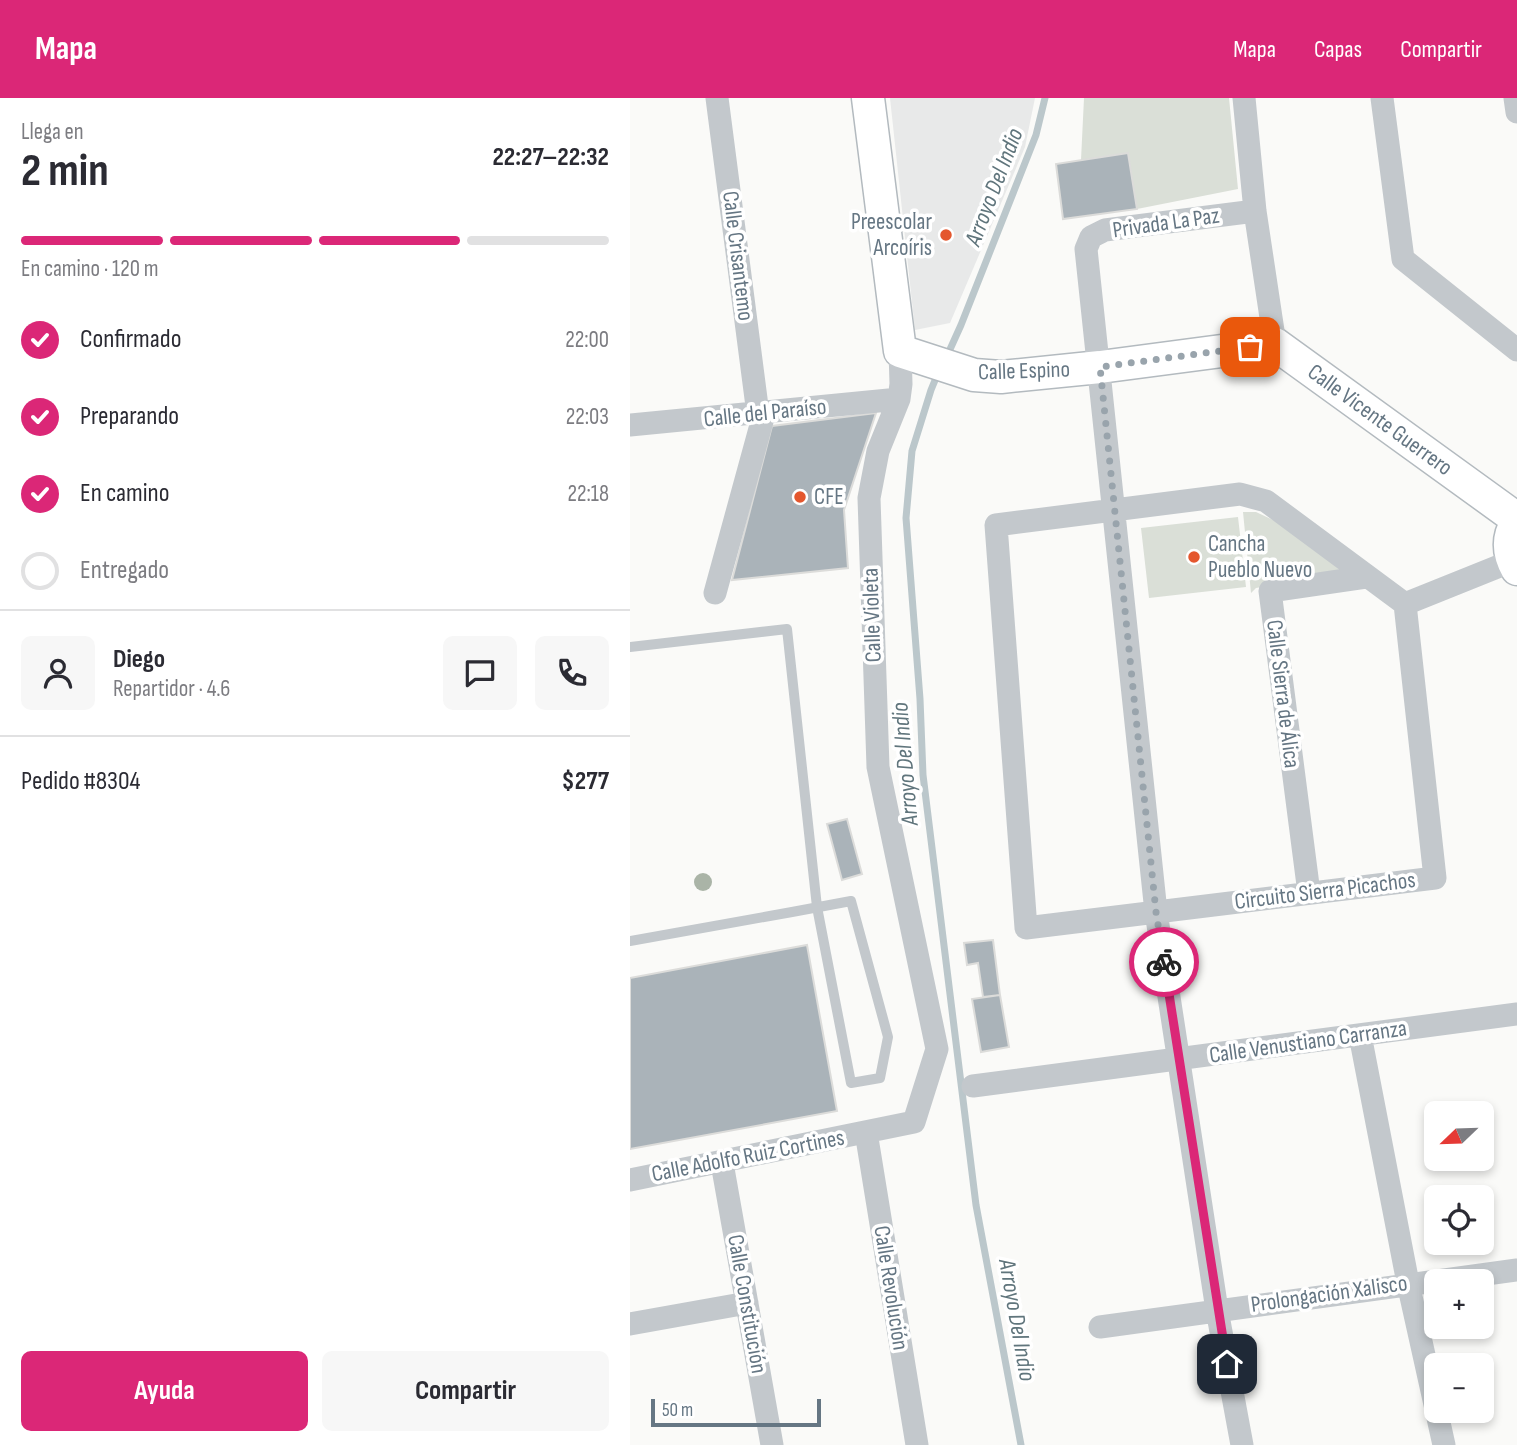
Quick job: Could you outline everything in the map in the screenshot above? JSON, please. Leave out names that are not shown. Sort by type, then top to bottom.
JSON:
[{"type":"street","name":"Calle Crisantemo","points":[[717,98],[761,414]]},
{"type":"street","name":"Calle Violeta","points":[[866,1132],[914,1122],[937,1049],[878,767],[869,498],[878,451],[899,399],[910,355],[868,98]]},
{"type":"street","points":[[1244,98],[1255,211],[1275,344]]},
{"type":"street","points":[[1382,98],[1403,260],[1513,337]]},
{"type":"street","points":[[1515,98],[1517,112]]},
{"type":"street","name":"Privada La Paz","points":[[1100,367],[1086,249],[1091,237],[1105,230],[1255,211]]},
{"type":"street","name":"Calle Espino","points":[[910,355],[974,375],[1001,377],[1275,344]]},
{"type":"street","name":"Calle Vicente Guerrero","points":[[1275,344],[1517,521]]},
{"type":"street","points":[[1100,367],[1156,912],[1217,1310],[1242,1445]]},
{"type":"street","name":"Calle del Paraíso","points":[[630,425],[899,399]]},
{"type":"street","points":[[715,593],[761,414]]},
{"type":"street","name":"Circuito Sierra Picachos","points":[[1240,494],[1266,501],[1405,604],[1435,878],[1026,928],[996,525],[1115,509],[1240,494]]},
{"type":"street","points":[[1405,604],[1515,565],[1510,539],[1517,521]]},
{"type":"street","name":"Calle Sierra de Álica","points":[[1309,894],[1270,591],[1366,576]]},
{"type":"street","name":"Calle Venustiano Carranza","points":[[973,1086],[1517,1014]]},
{"type":"street","points":[[1360,1035],[1408,1283],[1444,1445]]},
{"type":"street","name":"Calle Adolfo Ruiz Cortines","points":[[630,1180],[866,1132]]},
{"type":"street","name":"Calle Revolución","points":[[866,1132],[917,1445]]},
{"type":"street","name":"Calle Constitución","points":[[722,1163],[772,1445]]},
{"type":"street","name":"Prolongación Xalisco","points":[[1100,1327],[1517,1270]]},
{"type":"street","points":[[630,1324],[747,1303]]},
{"type":"lane","points":[[630,647],[787,629],[817,907],[850,1083],[880,1078],[888,1037],[851,901],[817,907],[630,941]]},
{"type":"shaded area","name":"Preescolar Arcoíris","points":[[890,98],[1035,98],[1025,147],[950,323],[915,330]]},
{"type":"shaded area","points":[[1084,98],[1229,98],[1238,189],[1137,209],[1128,153],[1081,160]]},
{"type":"shaded area","points":[[1243,512],[1256,512],[1288,527],[1335,560],[1341,574],[1256,588],[1251,593]]},
{"type":"shaded area","name":"Cancha Pueblo Nuevo","points":[[1238,517],[1246,587],[1149,598],[1141,528]]},
{"type":"building","points":[[1128,153],[1137,209],[1063,219],[1056,164]]},
{"type":"building","name":"CFE","points":[[876,413],[844,510],[848,568],[732,580],[772,426]]},
{"type":"building","points":[[847,819],[862,874],[842,880],[827,824]]},
{"type":"building","points":[[993,940],[1000,995],[983,997],[978,963],[967,965],[964,943]]},
{"type":"building","points":[[807,945],[837,1111],[630,1149],[630,978]]},
{"type":"building","points":[[1000,995],[1009,1047],[981,1052],[972,999]]},
{"type":"waterway","name":"Arroyo Del Indio","points":[[947,356],[1036,135],[1045,98]]},
{"type":"waterway","name":"Arroyo Del Indio","points":[[938,373],[912,451],[906,518],[923,775],[976,1205],[1021,1445]]},
{"type":"way so far","points":[[1164,962],[1156,912],[1100,367],[1250,347]]},
{"type":"place","name":"Preescolar Arcoíris","points":[[946,235]]},
{"type":"place","name":"CFE","points":[[800,497]]},
{"type":"place","name":"Cancha Pueblo Nuevo","points":[[1194,557]]},
{"type":"route","points":[[1164,962],[1227,1364]]}]
